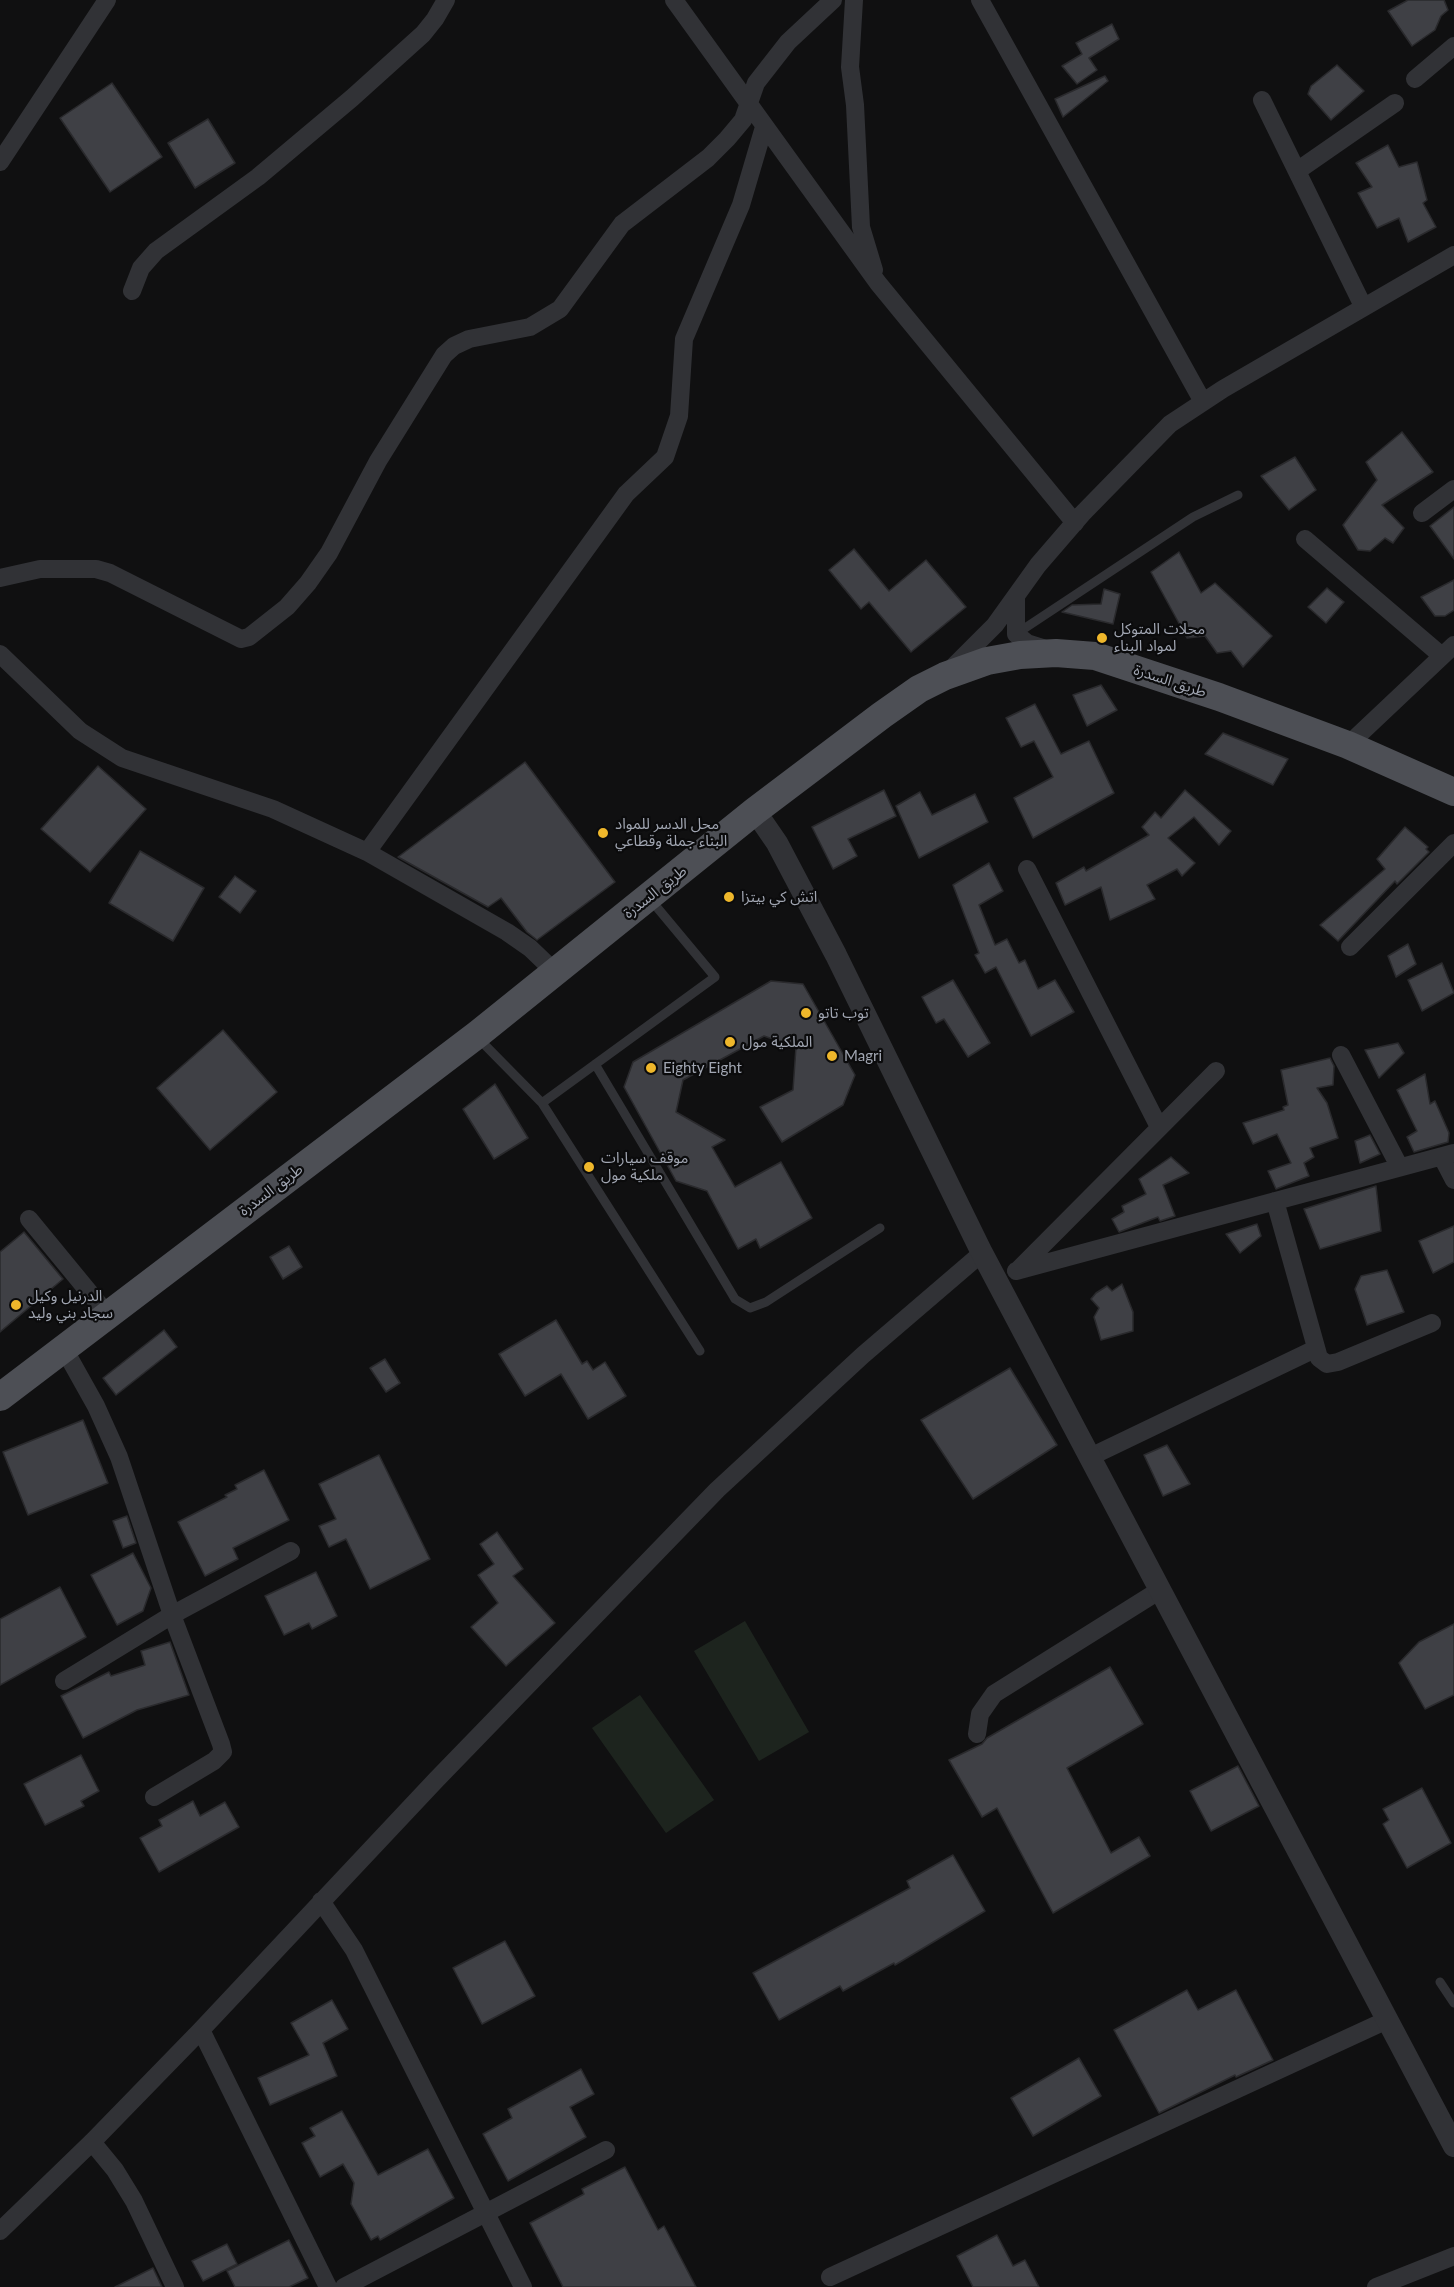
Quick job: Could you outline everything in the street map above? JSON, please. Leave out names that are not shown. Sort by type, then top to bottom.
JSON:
[{"type":"main road","name":"طريق السدرة","points":[[0,1397],[476,1035],[755,811],[882,715],[919,689],[945,676],[987,661],[1056,653],[1095,656],[1220,697],[1348,745],[1454,792]]},
{"type":"street","points":[[0,162],[107,0]]},
{"type":"street","points":[[132,291],[141,268],[156,251],[258,177],[352,98],[423,34],[446,0]]},
{"type":"street","points":[[674,0],[878,284],[1075,523]]},
{"type":"street","points":[[0,578],[40,569],[96,569],[241,639],[249,638],[287,607],[324,560],[378,461],[444,355],[454,346],[469,339],[530,327],[560,309],[622,224],[708,158],[743,120],[756,83],[788,42],[833,0]]},
{"type":"street","points":[[854,0],[850,67],[855,105],[861,227],[878,284]]},
{"type":"street","points":[[980,0],[1203,402]]},
{"type":"street","points":[[1415,79],[1454,46]]},
{"type":"street","points":[[1262,100],[1363,306]]},
{"type":"street","points":[[1297,171],[1395,103]]},
{"type":"street","points":[[367,852],[626,494],[665,457],[679,416],[684,339],[741,205],[764,127]]},
{"type":"street","points":[[945,676],[995,625],[1075,523],[1126,467],[1170,424],[1363,306],[1454,255]]},
{"type":"street","points":[[1422,513],[1454,489]]},
{"type":"street","points":[[1305,539],[1448,650],[1348,745]]},
{"type":"street","points":[[1016,597],[1016,634],[1027,643],[1056,653]]},
{"type":"street","points":[[0,654],[80,731],[122,758],[273,809],[367,852],[507,932],[530,948],[555,972]]},
{"type":"street","points":[[755,811],[777,843],[836,955],[982,1253],[1008,1278],[1090,1457],[1454,2146]]},
{"type":"street","points":[[1350,947],[1454,843]]},
{"type":"street","points":[[1027,869],[1159,1127]]},
{"type":"street","points":[[1341,1055],[1399,1166]]},
{"type":"street","points":[[1008,1278],[1216,1071]]},
{"type":"street","points":[[1008,1278],[1399,1166],[1448,1155],[1454,1180]]},
{"type":"street","points":[[1275,1201],[1318,1358],[1327,1364],[1338,1362],[1432,1323]]},
{"type":"street","points":[[29,1219],[107,1314]]},
{"type":"street","points":[[0,2231],[92,2142],[201,2030],[321,1901],[717,1490],[863,1355],[982,1253]]},
{"type":"street","points":[[63,1347],[111,1439],[172,1615],[223,1752],[154,1797]]},
{"type":"street","points":[[1090,1457],[1315,1349]]},
{"type":"street","points":[[63,1681],[172,1615],[291,1551]]},
{"type":"street","points":[[977,1734],[980,1714],[994,1694],[1160,1590]]},
{"type":"street","points":[[321,1901],[354,1950],[523,2287]]},
{"type":"street","points":[[830,2277],[1387,2020]]},
{"type":"street","points":[[201,2030],[328,2287]]},
{"type":"street","points":[[92,2142],[115,2170],[135,2201],[175,2287]]},
{"type":"street","points":[[345,2287],[606,2150]]},
{"type":"street","points":[[1376,2287],[1454,2256]]},
{"type":"lane","points":[[1016,634],[1193,517],[1238,495]]},
{"type":"lane","points":[[542,1103],[715,976],[649,897]]},
{"type":"lane","points":[[476,1035],[542,1103],[700,1351]]},
{"type":"lane","points":[[595,1064],[735,1299],[750,1308],[766,1302],[880,1228]]},
{"type":"lane","points":[[1440,1982],[1454,2003]]},
{"type":"shaded area","points":[[745,1621],[809,1732],[759,1761],[694,1651]]},
{"type":"shaded area","points":[[640,1695],[714,1800],[666,1833],[592,1728]]},
{"type":"building","points":[[1408,0],[1444,0],[1448,10],[1441,16],[1435,30],[1412,46],[1388,11]]},
{"type":"building","points":[[1112,24],[1119,39],[1089,58],[1097,70],[1077,84],[1062,66],[1082,54],[1076,43]]},
{"type":"building","points":[[1337,65],[1364,91],[1331,120],[1308,94],[1311,86]]},
{"type":"building","points":[[1105,76],[1108,81],[1063,117],[1055,99]]},
{"type":"building","points":[[112,83],[162,157],[110,192],[60,118]]},
{"type":"building","points":[[208,119],[235,163],[195,188],[168,143]]},
{"type":"building","points":[[1388,145],[1399,167],[1417,162],[1427,200],[1423,203],[1436,227],[1408,242],[1399,218],[1377,228],[1358,193],[1372,187],[1356,163]]},
{"type":"building","points":[[1402,432],[1433,472],[1382,505],[1404,528],[1393,543],[1385,538],[1370,551],[1358,550],[1343,525],[1377,480],[1366,462]]},
{"type":"building","points":[[1295,457],[1316,490],[1289,510],[1261,476]]},
{"type":"building","points":[[1454,507],[1454,559],[1430,526]]},
{"type":"building","points":[[854,549],[889,591],[926,560],[966,607],[911,652],[869,602],[861,609],[829,570]]},
{"type":"building","points":[[1179,552],[1201,593],[1215,583],[1272,636],[1243,667],[1231,651],[1217,653],[1205,636],[1187,638],[1151,572]]},
{"type":"building","points":[[1454,580],[1454,610],[1445,616],[1435,616],[1421,597]]},
{"type":"building","points":[[1327,588],[1344,602],[1326,623],[1308,607]]},
{"type":"building","points":[[1104,589],[1120,594],[1113,624],[1062,612],[1072,605],[1101,604]]},
{"type":"building","points":[[1101,685],[1117,710],[1087,726],[1073,695]]},
{"type":"building","points":[[1035,704],[1061,754],[1089,741],[1114,793],[1033,838],[1014,798],[1053,777],[1034,741],[1021,747],[1006,718]]},
{"type":"building","points":[[1223,733],[1288,759],[1273,785],[1205,754]]},
{"type":"building","points":[[525,762],[615,882],[537,940],[527,932],[501,898],[488,907],[398,857]]},
{"type":"building","points":[[98,766],[146,809],[90,872],[41,829]]},
{"type":"building","points":[[884,790],[896,816],[848,839],[857,856],[833,869],[812,827]]},
{"type":"building","points":[[1185,790],[1231,831],[1219,845],[1194,817],[1168,838],[1195,863],[1182,876],[1177,869],[1147,885],[1155,899],[1110,920],[1101,887],[1065,905],[1056,883],[1084,867],[1086,871],[1149,835],[1142,827],[1155,812],[1161,818]]},
{"type":"building","points":[[920,792],[932,815],[975,794],[988,822],[919,858],[896,806]]},
{"type":"building","points":[[1405,827],[1428,847],[1426,849],[1429,852],[1397,884],[1395,881],[1338,941],[1320,925],[1385,869],[1377,859]]},
{"type":"building","points":[[140,851],[204,888],[173,941],[109,903]]},
{"type":"building","points":[[989,863],[1003,891],[979,905],[995,945],[1007,939],[1019,963],[1025,960],[1038,989],[1055,980],[1074,1012],[1031,1036],[996,967],[985,973],[975,955],[979,953],[953,885]]},
{"type":"building","points":[[235,876],[256,891],[240,913],[219,897]]},
{"type":"building","points":[[1408,944],[1416,964],[1396,977],[1388,956]]},
{"type":"building","points":[[1442,963],[1454,993],[1422,1011],[1408,980]]},
{"type":"building","points":[[953,980],[990,1043],[968,1057],[944,1019],[936,1023],[922,997]]},
{"type":"building","points":[[771,981],[803,984],[855,1075],[843,1105],[782,1142],[760,1107],[793,1090],[796,1047],[764,1036],[683,1080],[676,1112],[725,1140],[712,1147],[735,1187],[781,1162],[812,1218],[760,1248],[756,1239],[738,1249],[707,1191],[676,1181],[624,1087],[633,1062]]},
{"type":"building","points":[[223,1030],[277,1092],[210,1150],[157,1088]]},
{"type":"building","points":[[1398,1043],[1404,1053],[1379,1078],[1365,1050]]},
{"type":"building","points":[[1330,1058],[1334,1066],[1333,1085],[1317,1088],[1327,1103],[1338,1138],[1310,1148],[1314,1157],[1304,1163],[1309,1176],[1276,1189],[1268,1171],[1291,1163],[1277,1134],[1253,1144],[1243,1123],[1284,1110],[1283,1107],[1288,1105],[1281,1070]]},
{"type":"building","points":[[1425,1074],[1430,1104],[1435,1101],[1449,1133],[1448,1142],[1414,1152],[1407,1137],[1417,1131],[1397,1090]]},
{"type":"building","points":[[495,1084],[528,1138],[494,1159],[463,1109]]},
{"type":"building","points":[[1370,1135],[1380,1154],[1360,1163],[1355,1141]]},
{"type":"building","points":[[1171,1157],[1189,1173],[1163,1185],[1175,1216],[1160,1221],[1158,1217],[1119,1232],[1112,1219],[1124,1212],[1122,1206],[1146,1194],[1139,1179]]},
{"type":"building","points":[[1376,1186],[1381,1231],[1320,1249],[1304,1209]]},
{"type":"building","points":[[1257,1224],[1261,1236],[1240,1253],[1226,1234]]},
{"type":"building","points":[[1454,1226],[1454,1262],[1433,1273],[1419,1241]]},
{"type":"building","name":"الدرنيل وكيل سجاد بني وليد","points":[[24,1232],[63,1279],[0,1332],[0,1252]]},
{"type":"building","points":[[289,1246],[302,1267],[283,1279],[270,1257]]},
{"type":"building","points":[[1387,1270],[1404,1312],[1367,1325],[1355,1289],[1361,1276]]},
{"type":"building","points":[[1122,1284],[1133,1312],[1133,1331],[1101,1340],[1094,1317],[1099,1308],[1091,1299],[1107,1286],[1112,1291]]},
{"type":"building","points":[[556,1320],[582,1364],[587,1361],[593,1370],[605,1362],[626,1396],[588,1419],[561,1374],[525,1396],[499,1354]]},
{"type":"building","points":[[164,1330],[177,1347],[116,1395],[103,1378]]},
{"type":"building","points":[[385,1359],[400,1383],[386,1392],[370,1368]]},
{"type":"building","points":[[1010,1368],[1057,1445],[973,1499],[921,1420]]},
{"type":"building","points":[[83,1420],[108,1483],[28,1515],[3,1452]]},
{"type":"building","points":[[1167,1445],[1190,1484],[1163,1496],[1144,1455]]},
{"type":"building","points":[[379,1455],[430,1559],[370,1589],[346,1539],[329,1547],[319,1526],[336,1519],[319,1484]]},
{"type":"building","points":[[264,1470],[289,1520],[233,1548],[238,1559],[205,1576],[178,1522],[227,1497],[225,1495],[237,1489],[235,1485]]},
{"type":"building","points":[[127,1516],[136,1543],[123,1548],[113,1521]]},
{"type":"building","points":[[497,1532],[523,1569],[513,1576],[555,1623],[506,1666],[471,1627],[498,1603],[478,1575],[494,1564],[480,1544]]},
{"type":"building","points":[[133,1553],[151,1588],[143,1611],[117,1625],[91,1575]]},
{"type":"building","points":[[316,1572],[337,1616],[312,1629],[309,1623],[284,1635],[265,1596]]},
{"type":"building","points":[[60,1587],[86,1637],[0,1685],[0,1619]]},
{"type":"building","points":[[1454,1624],[1454,1695],[1425,1709],[1399,1663],[1419,1642]]},
{"type":"building","points":[[170,1642],[189,1695],[137,1710],[83,1738],[61,1696],[109,1672],[111,1676],[145,1665],[141,1651]]},
{"type":"building","points":[[1110,1667],[1143,1724],[1067,1768],[1111,1853],[1139,1837],[1150,1856],[1053,1913],[997,1808],[982,1817],[949,1760],[982,1744],[987,1738]]},
{"type":"building","points":[[81,1755],[99,1791],[81,1801],[84,1806],[45,1825],[24,1784]]},
{"type":"building","points":[[1238,1766],[1259,1806],[1211,1831],[1190,1791]]},
{"type":"building","points":[[1422,1788],[1451,1843],[1407,1868],[1383,1824],[1389,1820],[1383,1809]]},
{"type":"building","points":[[193,1801],[200,1816],[225,1802],[239,1827],[159,1872],[140,1838],[162,1826],[159,1820]]},
{"type":"building","points":[[953,1855],[985,1911],[895,1965],[894,1963],[843,1991],[840,1986],[779,2020],[753,1973],[910,1888],[907,1881]]},
{"type":"building","points":[[505,1941],[535,1996],[482,2024],[453,1968]]},
{"type":"building","points":[[1187,1990],[1198,2010],[1236,1990],[1273,2060],[1236,2077],[1235,2075],[1159,2113],[1114,2030]]},
{"type":"building","points":[[332,2000],[348,2029],[323,2043],[337,2076],[270,2105],[258,2078],[309,2055],[291,2023]]},
{"type":"building","points":[[1079,2058],[1101,2096],[1033,2136],[1011,2098]]},
{"type":"building","points":[[581,2069],[594,2094],[570,2107],[586,2137],[508,2181],[483,2134],[512,2118],[508,2109]]},
{"type":"building","points":[[342,2111],[378,2175],[428,2149],[454,2198],[380,2240],[378,2236],[371,2240],[351,2204],[354,2183],[343,2164],[320,2177],[302,2143],[315,2136],[310,2128]]},
{"type":"building","points":[[625,2167],[658,2230],[664,2226],[696,2287],[563,2287],[530,2223],[584,2194],[582,2189]]},
{"type":"building","points":[[997,2235],[1013,2266],[1025,2260],[1039,2287],[973,2287],[957,2256]]},
{"type":"building","points":[[289,2240],[308,2278],[289,2287],[235,2287],[227,2271]]},
{"type":"building","points":[[227,2244],[237,2264],[203,2281],[192,2261]]},
{"type":"building","points":[[153,2268],[162,2287],[115,2287]]},
{"type":"place","name":"محلات المتوكل لمواد البناء","points":[[1102,638]]},
{"type":"place","name":"محل الدسر للمواد البناء جملة وقطاعي","points":[[603,833]]},
{"type":"place","name":"اتش كي بيتزا","points":[[729,897]]},
{"type":"place","name":"توب تاتو","points":[[806,1013]]},
{"type":"place","name":"الملكية مول","points":[[730,1042]]},
{"type":"place","name":"Magri","points":[[832,1056]]},
{"type":"place","name":"Eighty Eight","points":[[651,1068]]},
{"type":"place","name":"موقف سيارات ملكية مول","points":[[589,1167]]},
{"type":"place","name":"الدرنيل وكيل سجاد بني وليد","points":[[16,1305]]}]
